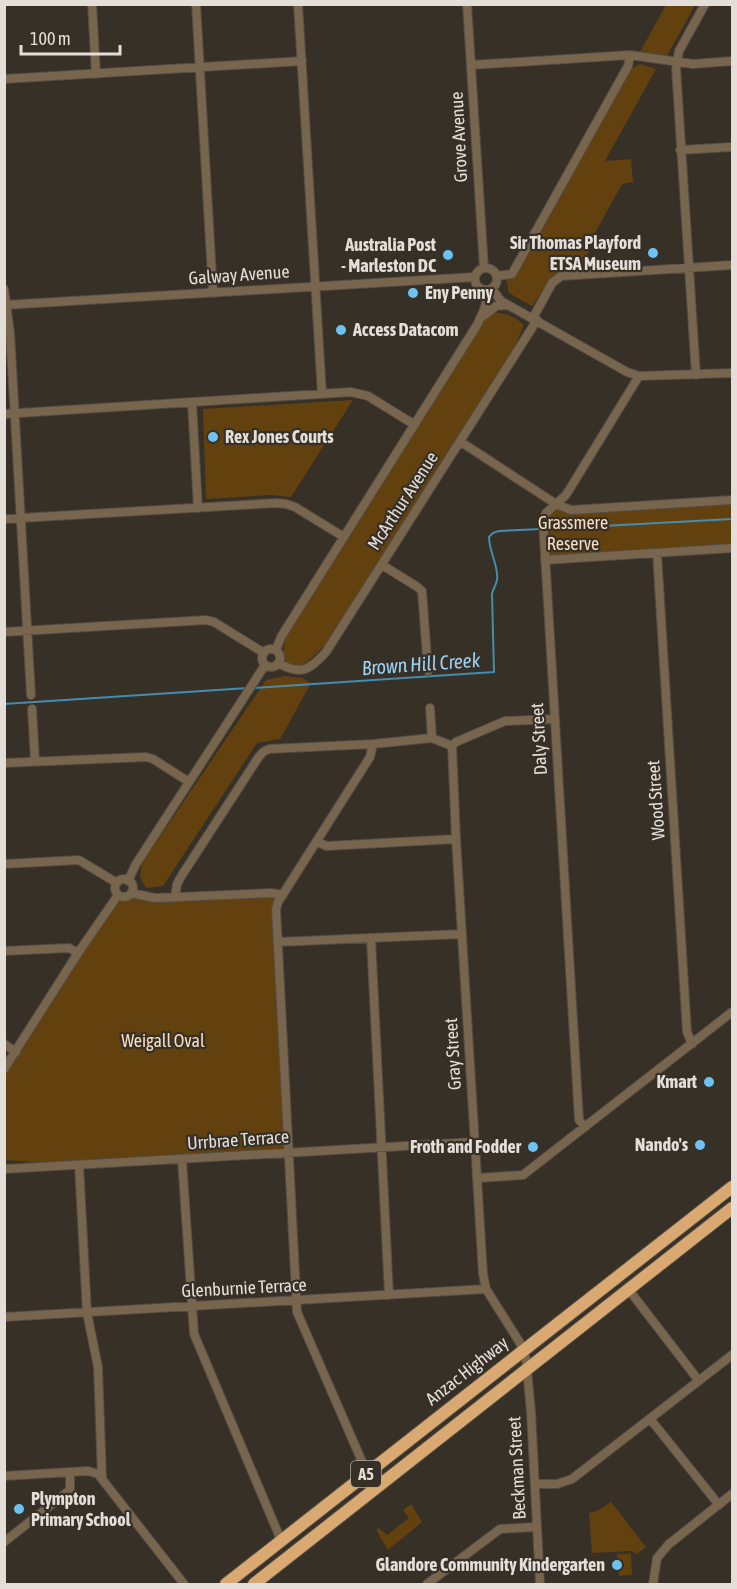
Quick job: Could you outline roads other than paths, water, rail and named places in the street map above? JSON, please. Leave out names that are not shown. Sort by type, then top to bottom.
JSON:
[{"type":"highway","name":"Anzac Highway","points":[[226,1584],[732,1186]]},
{"type":"highway","points":[[715,1200],[724,1203],[732,1200]]},
{"type":"highway","name":"Anzac Highway","points":[[261,1582],[326,1527],[732,1208]]},
{"type":"highway","points":[[652,1250],[666,1250],[671,1256]]},
{"type":"highway","points":[[569,1314],[580,1328]]},
{"type":"highway","points":[[428,1425],[440,1425],[447,1433]]},
{"type":"highway","points":[[314,1514],[326,1527]]},
{"type":"street","points":[[92,4],[96,74]]},
{"type":"street","points":[[196,4],[213,294]]},
{"type":"street","points":[[298,4],[322,394]]},
{"type":"street","name":"Grove Avenue","points":[[467,4],[484,268]]},
{"type":"street","points":[[696,375],[676,62],[679,51],[705,4]]},
{"type":"street","points":[[471,65],[630,55],[693,64],[732,62]]},
{"type":"street","points":[[491,286],[512,274],[628,66],[630,55]]},
{"type":"street","points":[[4,79],[302,61]]},
{"type":"street","points":[[680,150],[732,147]]},
{"type":"street","points":[[690,268],[732,265]]},
{"type":"street","points":[[276,650],[271,649],[264,653],[262,658],[270,667],[278,663],[280,658],[276,650],[281,637],[481,317],[491,286],[492,270],[484,268],[479,271],[475,282],[491,286],[535,319]]},
{"type":"street","name":"McArthur Avenue","points":[[278,663],[292,670],[304,670],[318,661],[326,652],[461,442],[535,319],[552,282],[561,276],[690,268]]},
{"type":"street","name":"Galway Avenue","points":[[6,305],[475,277]]},
{"type":"street","points":[[491,286],[501,301],[627,372],[639,376],[732,372]]},
{"type":"street","points":[[4,289],[15,413],[31,695]]},
{"type":"street","points":[[481,317],[496,306],[508,305]]},
{"type":"street","name":"Daly Street","points":[[585,1127],[579,1119],[543,521],[546,513],[566,495],[639,376]]},
{"type":"street","points":[[4,414],[351,392],[368,396],[415,425]]},
{"type":"street","points":[[192,403],[198,508]]},
{"type":"street","points":[[461,442],[556,504],[571,510],[732,500]]},
{"type":"street","points":[[4,519],[286,504],[344,537]]},
{"type":"street","points":[[545,560],[732,548]]},
{"type":"street","name":"Wood Street","points":[[657,553],[687,1032],[692,1044]]},
{"type":"street","points":[[382,565],[422,591],[428,671]]},
{"type":"street","points":[[4,632],[206,620],[214,622],[264,653]]},
{"type":"street","points":[[128,881],[136,864],[266,665]]},
{"type":"street","points":[[430,708],[432,738]]},
{"type":"street","points":[[32,709],[35,761]]},
{"type":"street","points":[[175,898],[177,884],[182,875],[263,752],[283,747],[373,744],[432,738],[452,746],[456,742],[505,721],[555,719]]},
{"type":"street","points":[[367,1473],[297,1312],[276,909],[370,757],[373,744]]},
{"type":"street","name":"Gray Street","points":[[452,746],[483,1274],[486,1289],[523,1350]]},
{"type":"street","points":[[4,763],[146,756],[189,782]]},
{"type":"street","points":[[317,842],[327,846],[456,839]]},
{"type":"street","points":[[4,864],[79,860],[117,884]]},
{"type":"street","points":[[118,895],[115,888],[122,880],[132,885],[131,893]]},
{"type":"street","points":[[118,895],[125,897],[131,893],[156,898],[175,898],[271,893],[281,898]]},
{"type":"street","points":[[6,1063],[16,1052],[78,953],[118,895]]},
{"type":"street","points":[[278,942],[462,933]]},
{"type":"street","points":[[371,939],[389,1294]]},
{"type":"street","points":[[4,951],[69,948],[78,953]]},
{"type":"street","points":[[478,1178],[523,1175],[732,1012]]},
{"type":"street","points":[[4,1044],[16,1052]]},
{"type":"street","name":"Urrbrae Terrace","points":[[4,1169],[474,1142]]},
{"type":"street","points":[[182,1160],[194,1334],[281,1540]]},
{"type":"street","points":[[79,1165],[87,1313],[98,1367],[102,1478]]},
{"type":"street","name":"Glenburnie Terrace","points":[[4,1317],[486,1289]]},
{"type":"street","points":[[629,1290],[699,1381]]},
{"type":"street","name":"Beckman Street","points":[[523,1350],[528,1370],[540,1584]]},
{"type":"street","points":[[535,1484],[558,1484],[572,1479],[732,1355]]},
{"type":"street","points":[[651,1420],[719,1505]]},
{"type":"street","points":[[4,1471],[5,1476],[94,1472],[102,1478],[184,1584]]},
{"type":"street","points":[[4,1542],[70,1490],[70,1472]]},
{"type":"street","points":[[653,1584],[657,1558],[669,1544],[732,1494]]},
{"type":"street","points":[[427,1584],[500,1529],[536,1527]]},
{"type":"waterway","name":"Brown Hill Creek","points":[[547,529],[732,519]]},
{"type":"waterway","name":"Brown Hill Creek","points":[[254,688],[494,672],[492,594],[497,575],[489,537],[499,531],[541,529]]},
{"type":"waterway","name":"Brown Hill Creek","points":[[4,704],[248,688]]},
{"type":"place","name":"Sir Thomas Playford ETSA Museum","points":[[653,253]]},
{"type":"place","name":"Australia Post - Marleston DC","points":[[448,255]]},
{"type":"place","name":"Eny Penny","points":[[413,293]]},
{"type":"place","name":"Access Datacom","points":[[341,330]]},
{"type":"place","name":"Rex Jones Courts","points":[[213,437]]},
{"type":"place","name":"Kmart","points":[[709,1082]]},
{"type":"place","name":"Nando's","points":[[700,1145]]},
{"type":"place","name":"Froth and Fodder","points":[[533,1147]]},
{"type":"place","name":"Plympton Primary School","points":[[19,1509]]},
{"type":"place","name":"Glandore Community Kindergarten","points":[[617,1565]]},
{"type":"park label","name":"Grassmere Reserve","points":[[573,533]]},
{"type":"park label","name":"Weigall Oval","points":[[163,1041]]}]
